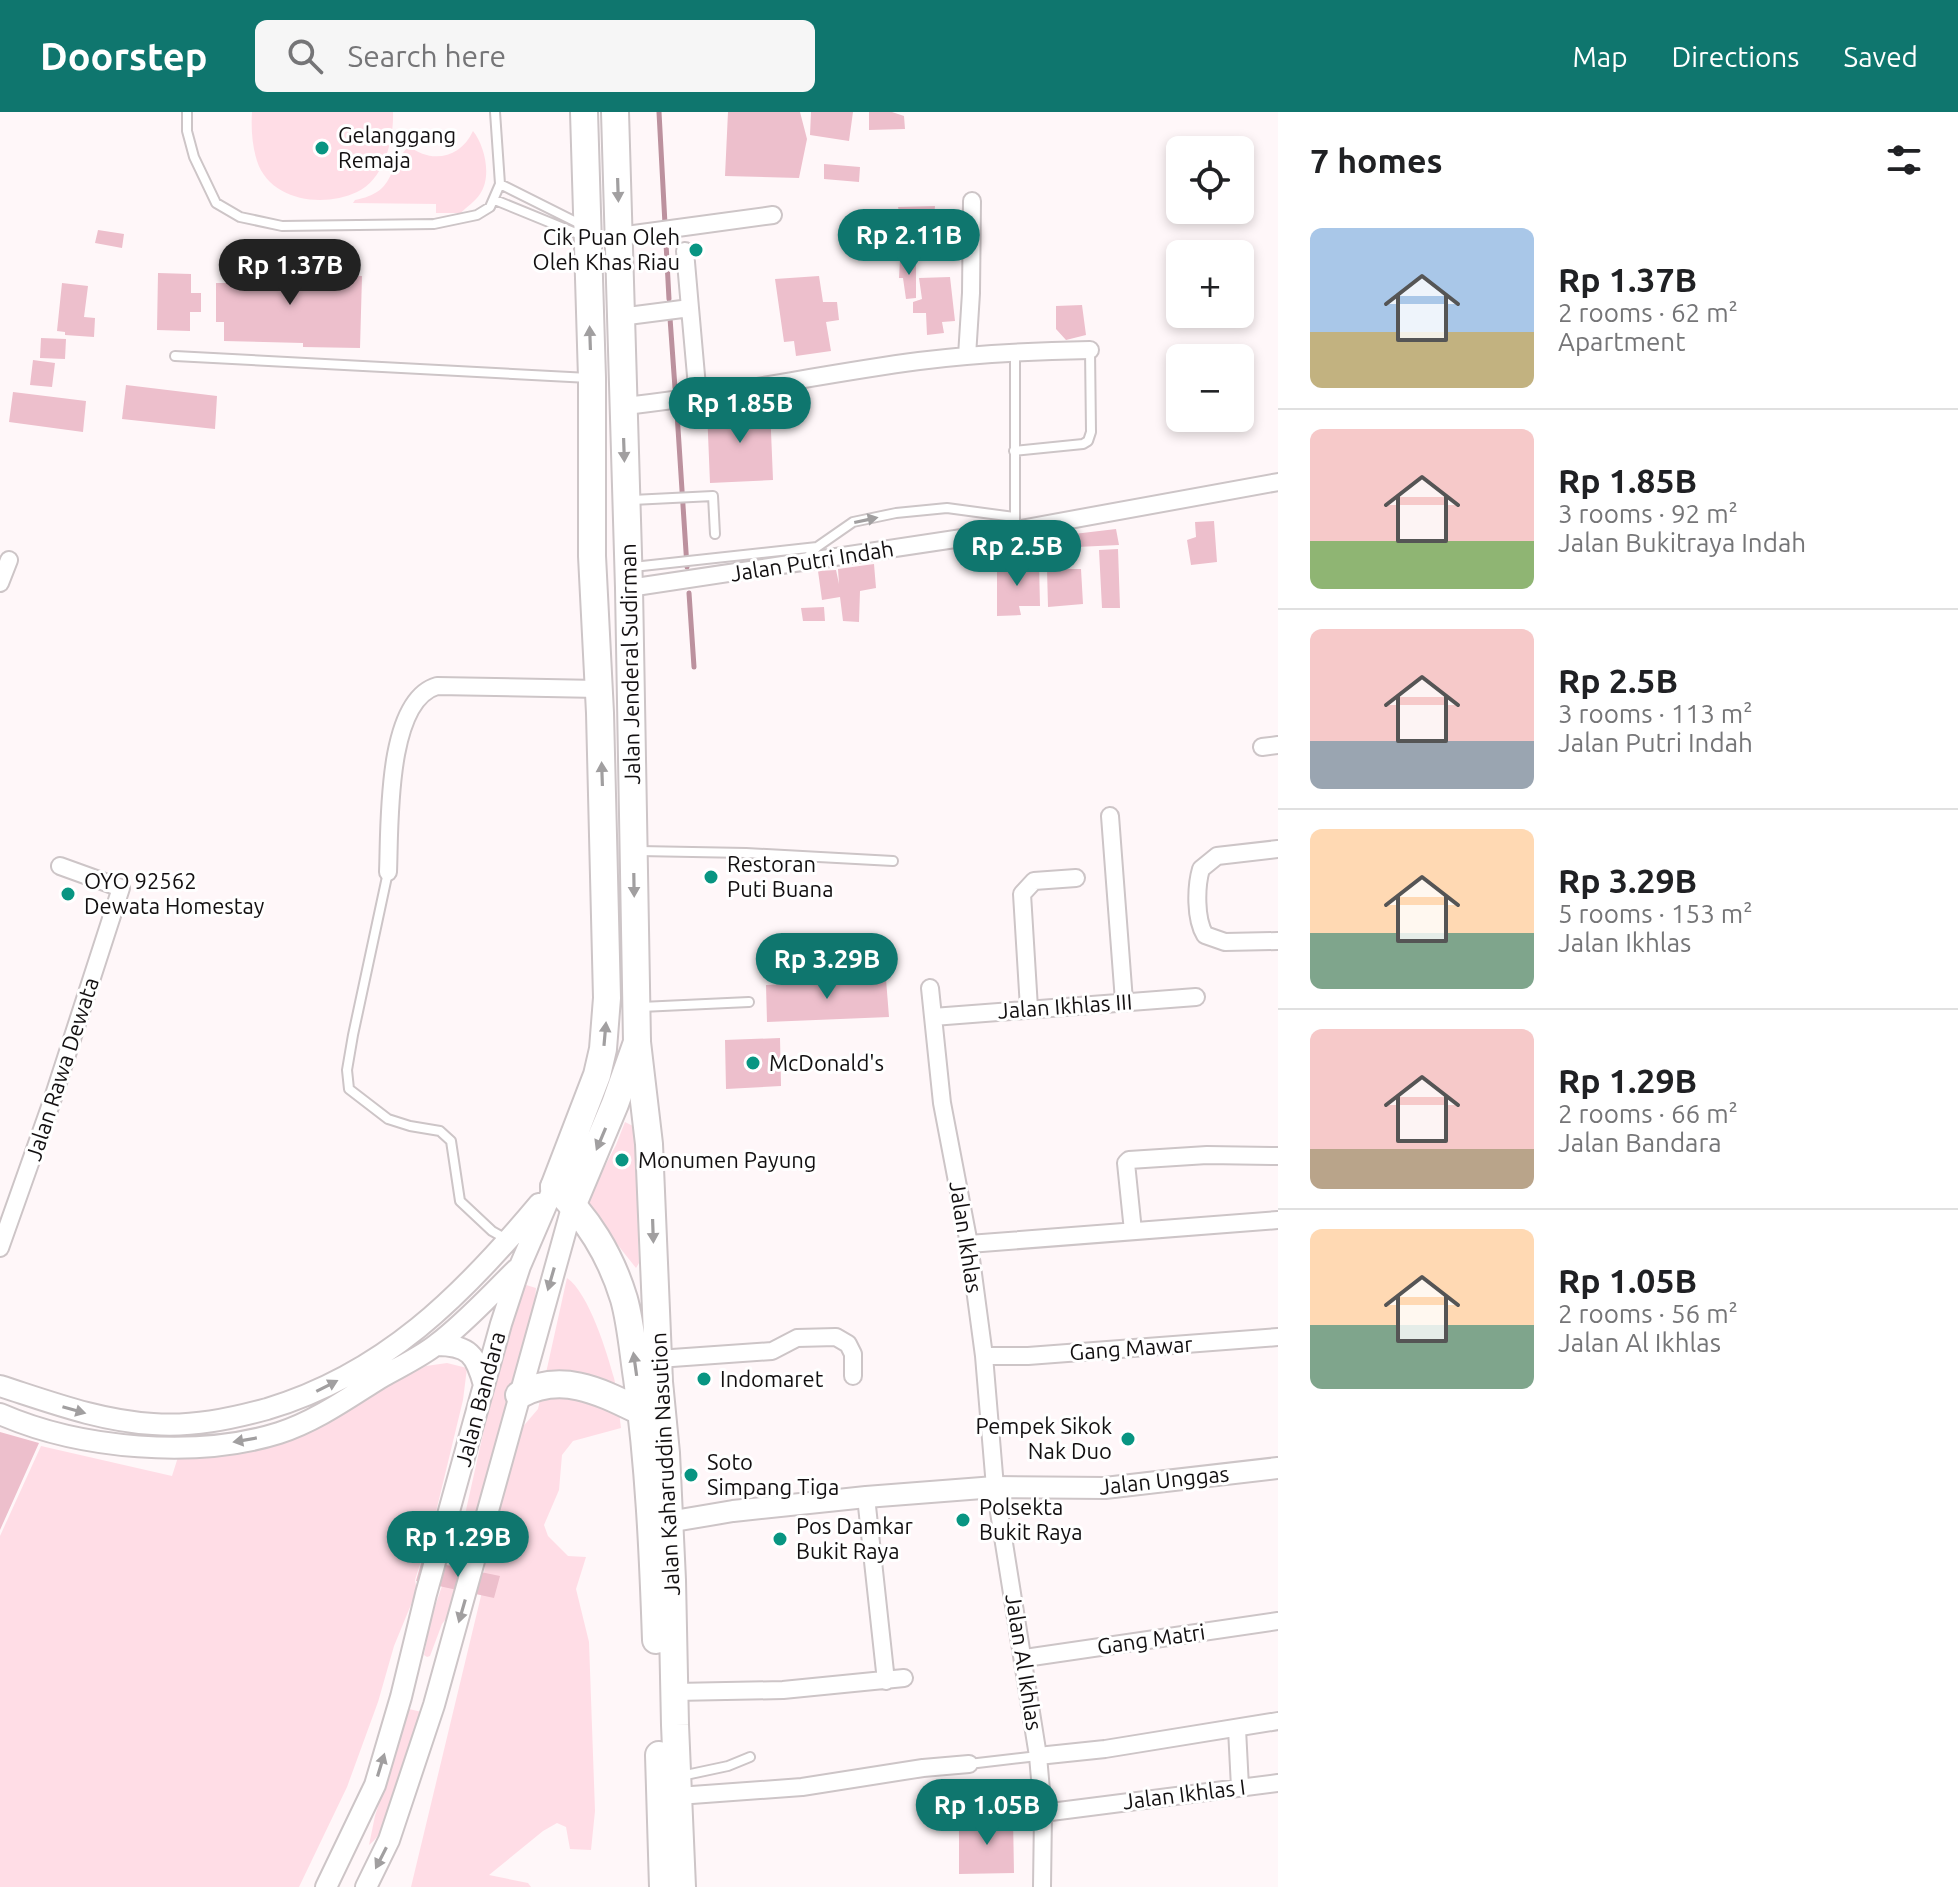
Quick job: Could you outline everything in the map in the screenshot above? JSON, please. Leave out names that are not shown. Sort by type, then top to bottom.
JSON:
[{"type":"main road","name":"Jalan Jenderal Sudirman","points":[[564,1195],[597,1075],[606,1027],[606,906],[592,556],[592,378],[584,112]]},
{"type":"main road","name":"Jalan Jenderal Sudirman","points":[[564,1195],[615,1104],[637,1042],[615,112]]},
{"type":"main road","points":[[592,556],[628,571]]},
{"type":"main road","name":"Jalan Kaharuddin Nasution","points":[[637,1042],[649,1144],[658,1359],[666,1453],[668,1522],[663,1580],[663,1887]]},
{"type":"main road","name":"Jalan Kaharuddin Nasution","points":[[564,1195],[597,1236],[624,1298],[642,1412],[652,1526],[663,1580],[675,1692],[682,1887]]},
{"type":"main road","points":[[519,1395],[545,1384],[592,1388],[642,1412]]},
{"type":"street","points":[[967,356],[972,201]]},
{"type":"street","points":[[619,236],[773,215]]},
{"type":"street","points":[[685,251],[698,398]]},
{"type":"street","points":[[620,317],[690,308]]},
{"type":"street","points":[[623,406],[698,398],[919,361],[1090,350]]},
{"type":"street","name":"Jalan Putri Indah","points":[[628,571],[803,562],[1278,482]]},
{"type":"street","points":[[0,583],[9,560]]},
{"type":"street","points":[[388,872],[394,760],[420,694],[437,686],[599,689]]},
{"type":"street","points":[[1110,816],[1124,1001]]},
{"type":"street","points":[[1278,849],[1217,856],[1207,861],[1201,869],[1198,885],[1199,918],[1205,935],[1225,942],[1278,941]]},
{"type":"street","name":"Jalan Rawa Dewata","points":[[0,1248],[51,1104],[121,888],[60,866]]},
{"type":"street","points":[[1029,1008],[1022,894],[1034,881],[1076,878]]},
{"type":"street","name":"Jalan Ikhlas","points":[[930,988],[942,1103],[969,1244],[984,1356],[995,1487]]},
{"type":"street","name":"Jalan Ikhlas III","points":[[933,1017],[1196,997]]},
{"type":"street","points":[[1133,1231],[1126,1163],[1129,1160],[1207,1155],[1278,1156]]},
{"type":"street","points":[[0,1386],[77,1411],[149,1424],[200,1423],[238,1417],[304,1398],[367,1366],[448,1303],[509,1240],[564,1195]]},
{"type":"street","points":[[0,1414],[18,1422],[94,1442],[169,1448],[244,1442],[280,1432],[316,1418],[437,1345],[520,1266],[564,1195]]},
{"type":"street","name":"Jalan Bandara","points":[[366,1887],[389,1840],[463,1606],[519,1395],[564,1195]]},
{"type":"street","points":[[969,1244],[1278,1220]]},
{"type":"street","name":"Jalan Bandara","points":[[326,1887],[375,1785],[484,1385],[520,1266]]},
{"type":"street","points":[[658,1359],[772,1351],[797,1338],[836,1337],[848,1344],[853,1354],[853,1376]]},
{"type":"street","name":"Gang Mawar","points":[[984,1356],[1028,1356],[1278,1337]]},
{"type":"street","points":[[437,1345],[460,1346],[471,1354],[478,1363],[484,1385]]},
{"type":"street","name":"Jalan Unggas","points":[[668,1522],[733,1511],[866,1497],[995,1487],[1105,1488],[1278,1468]]},
{"type":"street","name":"Jalan Al Ikhlas","points":[[995,1487],[1025,1658],[1038,1756],[1043,1813],[1042,1887]]},
{"type":"street","points":[[866,1497],[886,1681]]},
{"type":"street","name":"Gang Matri","points":[[1025,1658],[1278,1621]]},
{"type":"street","points":[[675,1692],[783,1690],[904,1678]]},
{"type":"street","points":[[401,1697],[434,1705]]},
{"type":"street","points":[[1038,1756],[1105,1749],[1278,1721]]},
{"type":"street","points":[[1237,1729],[1240,1787]]},
{"type":"street","points":[[677,1787],[802,1787],[969,1764]]},
{"type":"street","name":"Jalan Ikhlas I","points":[[1043,1813],[1278,1783]]},
{"type":"lane","points":[[187,112],[187,131],[207,188],[216,203],[240,217],[282,226],[434,224],[477,215],[490,207],[500,184],[495,112]]},
{"type":"lane","points":[[500,184],[587,232]]},
{"type":"lane","points":[[495,200],[587,232]]},
{"type":"lane","points":[[1014,451],[1088,441],[1091,432],[1090,350]]},
{"type":"lane","points":[[803,562],[817,547],[853,522],[896,513],[947,508],[1015,524],[1015,354]]},
{"type":"lane","points":[[175,356],[592,378]]},
{"type":"lane","points":[[625,499],[669,500],[713,496],[715,534]]},
{"type":"lane","points":[[628,571],[817,547]]},
{"type":"lane","points":[[634,851],[893,861]]},
{"type":"lane","points":[[388,872],[353,1035],[347,1070],[349,1089],[388,1119],[440,1131],[451,1141],[460,1201],[492,1231],[509,1240]]},
{"type":"lane","points":[[636,1007],[749,1002]]},
{"type":"lane","points":[[969,1764],[1038,1756]]},
{"type":"lane","points":[[677,1787],[690,1772],[728,1766],[750,1757]]},
{"type":"shaded area","name":"Gelanggang Remaja","points":[[252,112],[393,112],[392,134],[381,169],[366,186],[357,192],[329,200],[299,198],[273,185],[264,174],[254,149]]},
{"type":"shaded area","points":[[473,131],[484,153],[486,179],[478,197],[461,213],[436,213],[436,204],[353,203],[384,186],[409,146],[427,155],[445,155],[461,147]]},
{"type":"shaded area","points":[[625,1122],[635,1127],[639,1263],[636,1268],[609,1234],[582,1210]]},
{"type":"shaded area","points":[[567,1278],[583,1296],[602,1339],[615,1384],[621,1428],[573,1441],[562,1455],[559,1490],[544,1525],[548,1536],[568,1556],[586,1557],[576,1589],[589,1642],[595,1811],[591,1850],[570,1849],[566,1827],[557,1823],[489,1875],[528,1883],[531,1887],[411,1887],[481,1596],[491,1520],[520,1430],[538,1409]]},
{"type":"shaded area","points":[[526,1285],[536,1288],[535,1300],[465,1567],[452,1611],[442,1624],[427,1657],[424,1655],[431,1618],[462,1528],[519,1294]]},
{"type":"shaded area","points":[[447,1363],[467,1368],[463,1400],[434,1520],[415,1580],[417,1590],[394,1646],[378,1702],[347,1787],[299,1887],[0,1887],[0,1536],[41,1446],[172,1476],[179,1454],[301,1432],[426,1366]]},
{"type":"shaded area","points":[[409,1709],[426,1713],[395,1804],[378,1836],[369,1845],[375,1816]]},
{"type":"building","points":[[728,112],[800,112],[807,139],[799,178],[725,176]]},
{"type":"building","points":[[811,112],[853,112],[849,141],[810,135]]},
{"type":"building","points":[[869,112],[892,112],[904,116],[905,129],[869,130]]},
{"type":"building","points":[[824,164],[860,167],[859,182],[824,179]]},
{"type":"building","points":[[935,206],[932,236],[899,234],[901,221],[898,207]]},
{"type":"building","points":[[98,230],[124,234],[122,248],[95,243]]},
{"type":"building","points":[[900,259],[916,259],[916,298],[906,299],[903,278],[899,278]]},
{"type":"building","points":[[228,266],[317,269],[317,275],[362,276],[360,348],[224,341],[224,322],[216,322],[216,283],[227,283]]},
{"type":"building","points":[[158,273],[191,274],[191,293],[201,293],[201,312],[190,312],[190,331],[157,330]]},
{"type":"building","points":[[819,276],[823,302],[837,302],[839,320],[826,322],[831,351],[796,356],[794,341],[784,342],[775,279]]},
{"type":"building","points":[[950,277],[955,321],[942,322],[944,333],[927,335],[926,313],[913,313],[913,302],[922,299],[919,278]]},
{"type":"building","points":[[62,283],[88,286],[84,317],[95,318],[94,337],[65,335],[65,332],[57,331]]},
{"type":"building","points":[[1082,305],[1086,335],[1066,340],[1056,329],[1056,306]]},
{"type":"building","points":[[41,338],[66,339],[65,359],[40,358]]},
{"type":"building","points":[[33,360],[55,363],[52,387],[30,385]]},
{"type":"building","points":[[126,385],[217,396],[215,429],[122,419]]},
{"type":"building","points":[[13,392],[86,401],[83,432],[9,422]]},
{"type":"building","points":[[770,407],[773,480],[710,483],[707,410]]},
{"type":"building","points":[[1214,521],[1217,562],[1191,565],[1187,540],[1196,537],[1195,522]]},
{"type":"building","points":[[1116,529],[1119,545],[1077,547],[1074,534]]},
{"type":"building","points":[[1118,549],[1120,608],[1102,608],[1099,550]]},
{"type":"building","points":[[1019,562],[1039,563],[1040,606],[1019,606],[1021,615],[997,616],[997,567]]},
{"type":"building","points":[[874,564],[876,588],[860,591],[859,622],[843,621],[840,597],[822,600],[818,571],[836,570],[839,584],[838,569]]},
{"type":"building","points":[[1047,569],[1081,569],[1083,604],[1048,607]]},
{"type":"building","points":[[824,607],[825,621],[803,621],[801,608]]},
{"type":"building","points":[[886,979],[889,1017],[767,1022],[766,985]]},
{"type":"building","name":"McDonald's","points":[[780,1038],[781,1086],[726,1089],[725,1040]]},
{"type":"building","points":[[0,1432],[39,1443],[0,1530]]},
{"type":"building","points":[[422,1560],[500,1576],[494,1598],[416,1581]]},
{"type":"building","points":[[1013,1818],[1014,1873],[959,1874],[959,1822]]},
{"type":"waterway","points":[[659,112],[669,299]]},
{"type":"waterway","points":[[670,318],[675,388]]},
{"type":"waterway","points":[[677,413],[687,567]]},
{"type":"waterway","points":[[689,593],[694,667]]},
{"type":"place","name":"Gelanggang Remaja","points":[[322,148]]},
{"type":"place","name":"Cik Puan Oleh Oleh Khas Riau","points":[[696,250]]},
{"type":"place","name":"Restoran Puti Buana","points":[[711,877]]},
{"type":"place","name":"OYO 92562 Dewata Homestay","points":[[68,894]]},
{"type":"place","name":"McDonald's","points":[[753,1063]]},
{"type":"place","name":"Monumen Payung","points":[[622,1160]]},
{"type":"place","name":"Indomaret","points":[[704,1379]]},
{"type":"place","name":"Pempek Sikok Nak Duo","points":[[1128,1439]]},
{"type":"place","name":"Soto Simpang Tiga","points":[[691,1475]]},
{"type":"place","name":"Polsekta Bukit Raya","points":[[963,1520]]},
{"type":"place","name":"Pos Damkar Bukit Raya","points":[[780,1539]]}]
